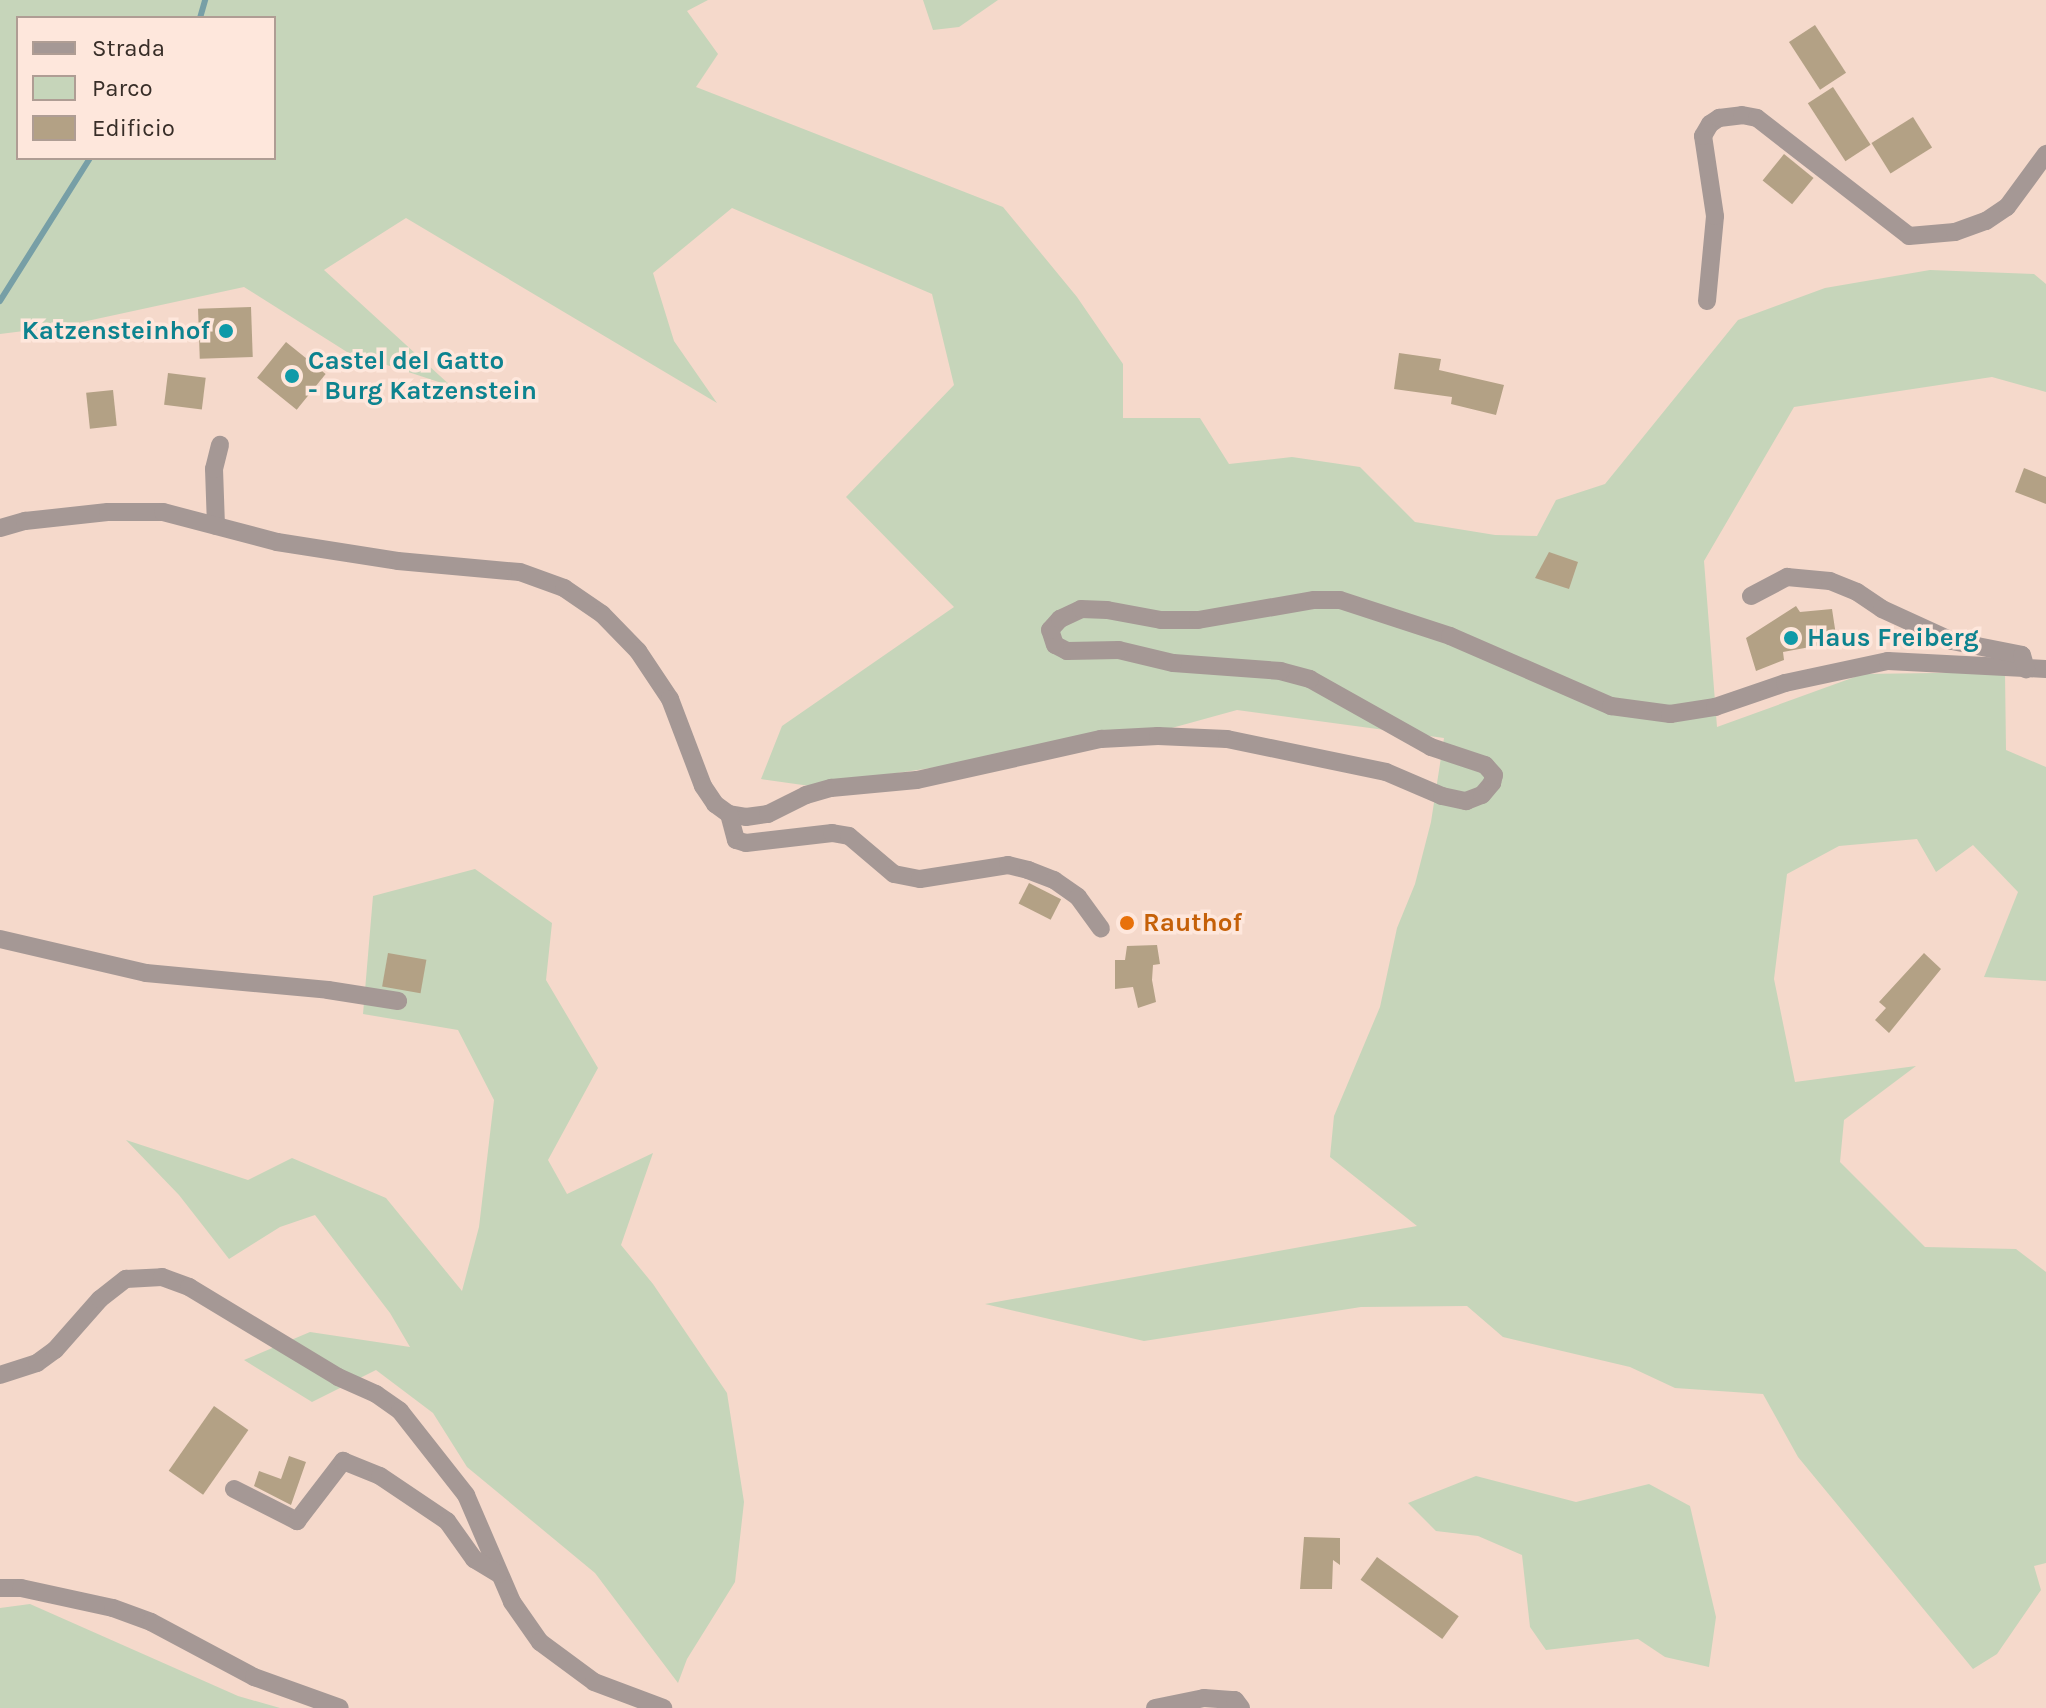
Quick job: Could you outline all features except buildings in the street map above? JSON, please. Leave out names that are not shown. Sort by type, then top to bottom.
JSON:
[{"type":"street","points":[[1707,301],[1715,216],[1703,136],[1710,124],[1719,118],[1742,115],[1757,118],[1909,236],[1955,232],[1986,221],[2007,207],[2046,154]]},
{"type":"street","points":[[216,526],[214,469],[220,445]]},
{"type":"street","points":[[0,528],[108,512],[163,512],[277,542],[398,561],[520,572],[564,588],[602,614],[638,651],[670,699],[703,786],[715,804],[729,814],[746,817],[768,814],[806,795],[831,788],[917,780],[1101,739],[1158,736],[1227,739],[1386,772],[1442,796],[1466,801],[1482,795],[1494,775],[1485,765],[1431,747],[1310,679],[1281,671],[1173,663],[1119,650],[1067,651],[1055,645],[1050,630],[1060,619],[1081,609],[1107,610],[1161,620],[1198,620],[1314,600],[1340,600],[1450,636],[1611,706],[1670,714],[1715,707],[1785,683],[1888,661],[2046,669]]},
{"type":"street","points":[[1751,596],[1787,577],[1830,581],[1952,641],[2010,650],[2022,655],[2026,669]]},
{"type":"street","points":[[729,814],[736,840],[746,843],[832,833],[849,836],[894,874],[920,879],[1008,865],[1028,870],[1054,880],[1078,897],[1101,929]]},
{"type":"street","points":[[0,939],[146,973],[328,990],[398,1001]]},
{"type":"street","points":[[0,1375],[37,1363],[55,1350],[100,1299],[126,1279],[149,1275],[173,1280],[227,1307],[338,1377],[376,1394],[400,1411],[466,1495],[499,1574],[528,1627],[559,1659],[594,1682],[663,1708]]},
{"type":"street","points":[[234,1489],[297,1521],[343,1461],[380,1476],[447,1521],[474,1559],[499,1574]]},
{"type":"street","points":[[0,1588],[21,1588],[126,1613],[151,1622],[254,1677],[340,1708]]},
{"type":"street","points":[[1155,1708],[1214,1698],[1235,1700],[1241,1708]]},
{"type":"green space","points":[[0,0],[708,0],[687,11],[718,54],[696,87],[1003,207],[1077,297],[1123,364],[1123,418],[1200,418],[1229,464],[1292,457],[1360,467],[1415,522],[1495,535],[1537,536],[1556,500],[1605,484],[1738,320],[1825,288],[1930,270],[2034,274],[2046,284],[2046,392],[1992,377],[1794,407],[1704,561],[1717,727],[1863,674],[2005,672],[2006,750],[2046,767],[2046,981],[1984,977],[2018,892],[1973,845],[1936,872],[1917,839],[1839,846],[1787,874],[1774,979],[1795,1082],[1916,1066],[1844,1120],[1840,1162],[1925,1247],[2016,1249],[2046,1272],[2046,1563],[2034,1566],[2041,1590],[1997,1654],[1973,1669],[1798,1457],[1763,1394],[1675,1388],[1630,1367],[1503,1337],[1467,1306],[1361,1307],[1144,1341],[985,1304],[1417,1226],[1330,1157],[1334,1116],[1380,1007],[1397,928],[1415,884],[1431,822],[1444,738],[1237,710],[1139,737],[810,786],[761,779],[782,726],[954,607],[846,497],[954,385],[932,294],[732,208],[653,273],[674,341],[717,403],[406,218],[324,270],[451,386],[347,352],[244,287],[64,326],[0,334]]},
{"type":"green space","points":[[923,0],[998,0],[959,27],[933,30]]},
{"type":"green space","points":[[475,869],[552,923],[546,980],[598,1068],[548,1160],[567,1194],[653,1153],[621,1245],[653,1284],[727,1393],[744,1502],[735,1582],[687,1659],[678,1683],[595,1573],[467,1467],[433,1413],[376,1370],[312,1402],[244,1360],[310,1332],[410,1347],[390,1313],[315,1215],[280,1227],[229,1259],[179,1195],[126,1140],[248,1180],[292,1158],[386,1198],[462,1291],[479,1227],[494,1100],[458,1030],[363,1014],[373,896]]},
{"type":"green space","points":[[1476,1476],[1576,1502],[1649,1484],[1690,1506],[1716,1617],[1709,1667],[1665,1657],[1638,1639],[1546,1650],[1530,1627],[1522,1555],[1478,1536],[1436,1531],[1408,1503]]},
{"type":"green space","points":[[30,1604],[238,1696],[280,1708],[0,1708],[0,1608]]},
{"type":"waterway","points":[[201,16],[205,0]]},
{"type":"waterway","points":[[0,301],[89,160]]},
{"type":"place","name":"Katzensteinhof","points":[[226,331]]},
{"type":"place","name":"Castel del Gatto - Burg Katzenstein","points":[[292,376]]},
{"type":"place","name":"Haus Freiberg","points":[[1791,638]]},
{"type":"place","name":"Rauthof","points":[[1127,923]]}]
